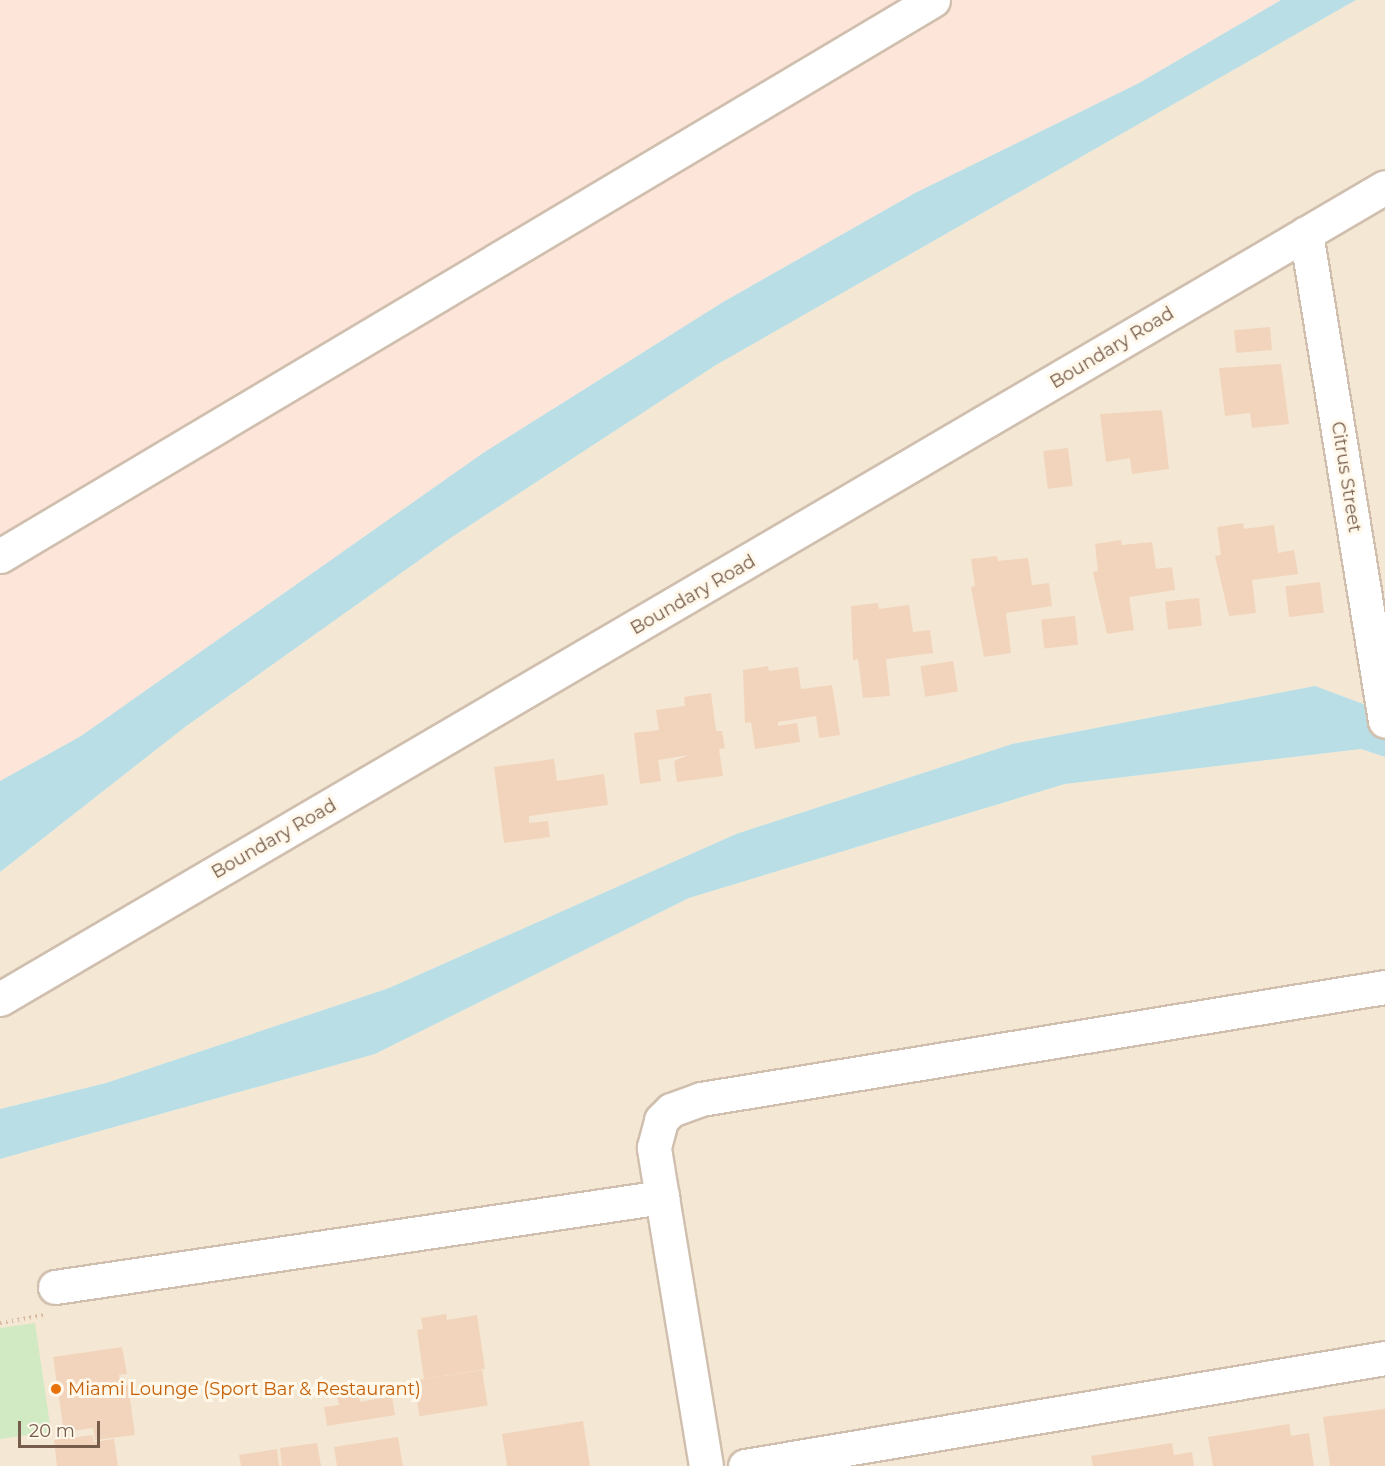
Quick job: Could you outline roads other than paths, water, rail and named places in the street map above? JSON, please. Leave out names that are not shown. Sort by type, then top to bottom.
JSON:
[{"type":"street","points":[[0,556],[933,0]]},
{"type":"street","name":"Boundary Road","points":[[0,999],[1385,187]]},
{"type":"street","name":"Citrus Street","points":[[1306,233],[1375,587],[1384,715]]},
{"type":"street","points":[[706,1466],[662,1197],[656,1134],[661,1120],[684,1103],[1385,987]]},
{"type":"street","points":[[55,1287],[662,1197]]},
{"type":"street","points":[[745,1466],[1385,1358]]},
{"type":"water","points":[[1281,0],[1356,0],[716,365],[449,539],[185,727],[0,872],[0,781],[81,736],[483,453],[723,302],[915,193],[1139,83]]},
{"type":"water","points":[[1315,686],[1385,712],[1385,757],[1361,749],[1065,784],[689,898],[375,1054],[0,1159],[0,1109],[106,1083],[389,988],[736,834],[1012,744]]},
{"type":"place","name":"Miami Lounge (Sport Bar & Restaurant)","points":[[56,1389]]}]
